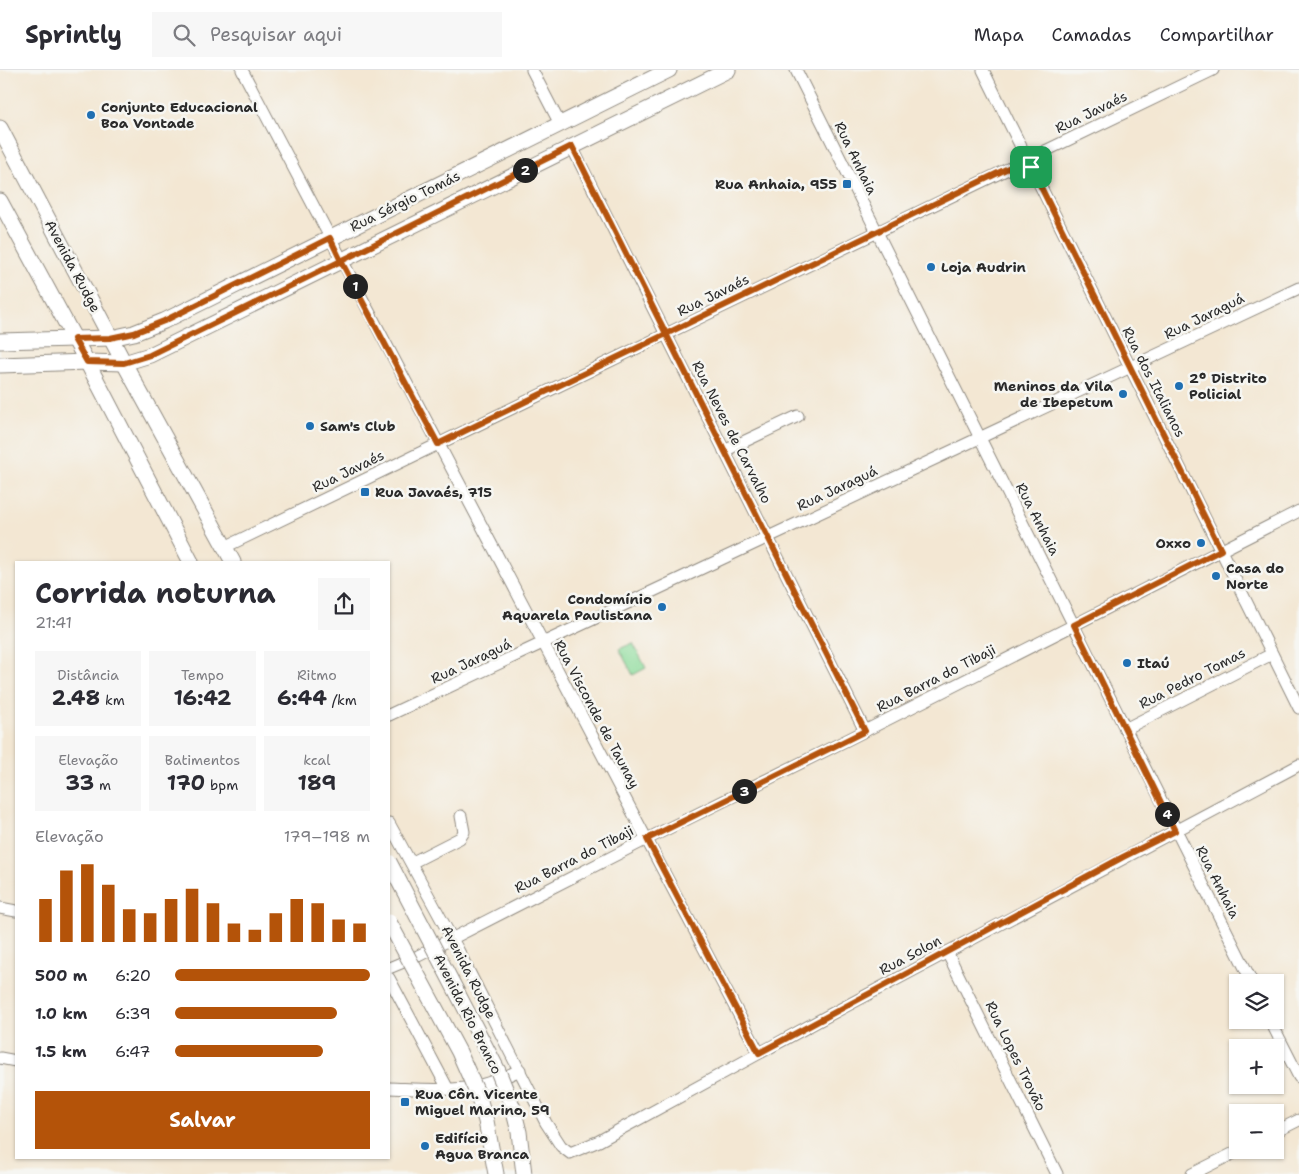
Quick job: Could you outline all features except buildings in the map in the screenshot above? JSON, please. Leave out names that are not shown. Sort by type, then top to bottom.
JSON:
[{"type":"main road","name":"Rua Sérgio Tomás","points":[[0,341],[110,338],[134,333],[164,321],[669,70]]},
{"type":"main road","name":"Rua Sérgio Tomás","points":[[0,365],[87,362],[124,363],[150,355],[728,70]]},
{"type":"main road","name":"Avenida Rudge","points":[[0,128],[110,338],[232,561]]},
{"type":"main road","points":[[0,201],[87,362],[190,561]]},
{"type":"main road","name":"Avenida Rio Branco","points":[[390,864],[498,1071],[513,1108],[520,1132],[524,1174]]},
{"type":"main road","name":"Avenida Rio Branco","points":[[390,924],[471,1077],[486,1122],[496,1174]]},
{"type":"street","name":"Rua Visconde de Taunay","points":[[242,70],[759,1053]]},
{"type":"street","points":[[532,70],[560,124]]},
{"type":"street","name":"Rua Anhaia","points":[[796,70],[1248,974]]},
{"type":"street","name":"Rua dos Italianos","points":[[982,70],[1299,708]]},
{"type":"street","name":"Rua Javaés","points":[[225,547],[1213,70]]},
{"type":"street","name":"Rua Neves de Carvalho","points":[[572,146],[865,731]]},
{"type":"street","name":"Rua Jaraguá","points":[[390,715],[980,437],[1130,369],[1299,288]]},
{"type":"street","points":[[724,451],[798,416]]},
{"type":"street","name":"Rua Barra do Tibaji","points":[[390,968],[418,956],[1299,511]]},
{"type":"street","name":"Rua Pedro Tomas","points":[[1126,729],[1272,654]]},
{"type":"street","name":"Rua Solon","points":[[546,1123],[556,1140],[565,1150],[570,1153],[579,1150],[1299,765]]},
{"type":"street","points":[[411,863],[460,838],[464,832],[461,816]]},
{"type":"street","name":"Avenida Rudge","points":[[390,825],[452,938],[546,1123]]},
{"type":"street","points":[[0,908],[15,911]]},
{"type":"street","name":"Rua Lopes Trovão","points":[[947,952],[1057,1174]]},
{"type":"street","points":[[390,980],[448,1090]]},
{"type":"street","points":[[1275,1029],[1299,1077]]},
{"type":"street","points":[[0,1058],[15,1061]]},
{"type":"street","points":[[390,1088],[448,1090],[480,1085],[520,1070]]},
{"type":"street","points":[[1284,1128],[1299,1120]]},
{"type":"street","points":[[1192,1174],[1229,1156]]},
{"type":"green space","points":[[633,643],[646,668],[633,675],[619,649]]},
{"type":"place","name":"Conjunto Educacional Boa Vontade","points":[[91,115]]},
{"type":"place","name":"Rua Anhaia, 955","points":[[847,184]]},
{"type":"place","name":"Loja Audrin","points":[[931,267]]},
{"type":"place","name":"2º Distrito Policial","points":[[1179,386]]},
{"type":"place","name":"Meninos da Vila de Ibepetum","points":[[1123,394]]},
{"type":"place","name":"Sam's Club","points":[[310,426]]},
{"type":"place","name":"Rua Javaés, 715","points":[[365,492]]},
{"type":"place","name":"Oxxo","points":[[1201,543]]},
{"type":"place","name":"Casa do Norte","points":[[1216,576]]},
{"type":"place","name":"Condomínio Aquarela Paulistana","points":[[662,607]]},
{"type":"place","name":"Itaú","points":[[1127,663]]},
{"type":"place","name":"Rua Côn. Vicente Miguel Marino, 59","points":[[405,1102]]},
{"type":"place","name":"Edifício Agua Branca","points":[[425,1146]]},
{"type":"route","points":[[1031,167],[1027,159],[725,306],[674,330],[666,334],[658,338],[602,364],[438,444],[341,261],[156,350],[150,355],[124,363],[87,362],[74,339],[110,338],[134,333],[164,321],[330,238],[341,261],[572,146],[666,334],[768,537],[865,731],[647,839],[759,1053],[1123,857],[1175,831],[1074,625],[1142,592],[1221,550],[1031,167]]}]
